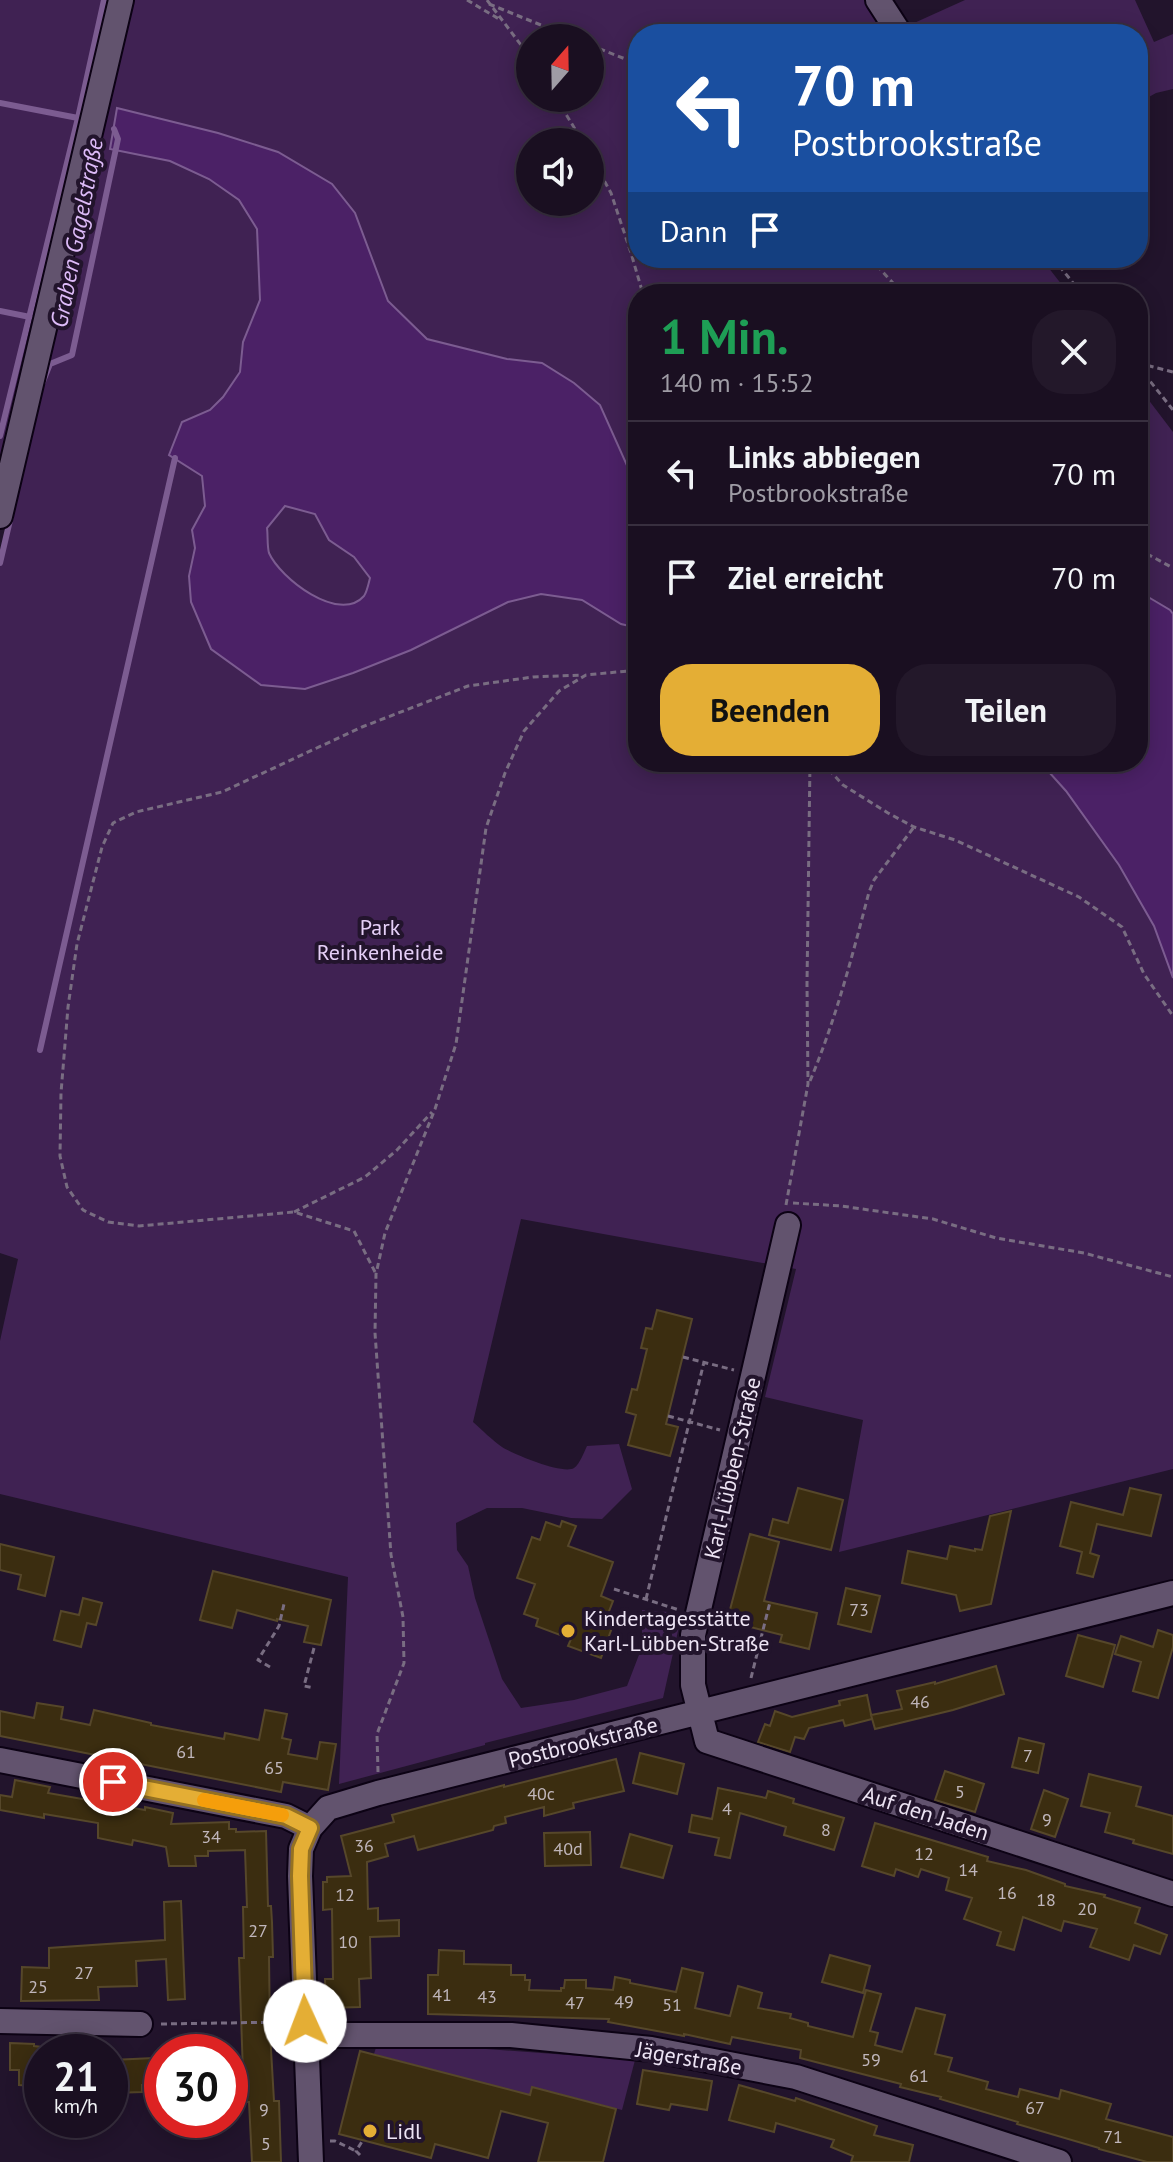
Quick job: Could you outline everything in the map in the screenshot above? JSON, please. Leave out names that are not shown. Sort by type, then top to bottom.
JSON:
[{"type":"street","points":[[0,516],[121,0]]},
{"type":"street","points":[[878,0],[894,24]]},
{"type":"street","name":"Karl-Lübben-Straße","points":[[699,1713],[693,1685],[693,1635],[787,1214]]},
{"type":"street","name":"Postbrookstraße","points":[[310,1828],[328,1808],[378,1793],[1173,1593]]},
{"type":"street","name":"Auf den Jaden","points":[[699,1713],[707,1741],[1173,1894]]},
{"type":"street","points":[[0,1760],[286,1816],[310,1828],[301,1849],[300,1876],[311,2152]]},
{"type":"street","points":[[0,2021],[140,2024]]},
{"type":"street","name":"Jägerstraße","points":[[306,2028],[511,2035],[651,2049],[796,2077],[1059,2162]]},
{"type":"path","points":[[467,0],[502,21]]},
{"type":"path","points":[[488,2],[516,39]]},
{"type":"path","points":[[488,2],[540,24]]},
{"type":"path","points":[[604,51],[628,60]]},
{"type":"path","points":[[604,180],[628,244]]},
{"type":"path","points":[[879,268],[894,284]]},
{"type":"path","points":[[1061,268],[1074,284]]},
{"type":"path","points":[[1148,366],[1173,372]]},
{"type":"path","points":[[1148,377],[1173,410]]},
{"type":"path","points":[[1148,554],[1173,568]]},
{"type":"path","points":[[435,1109],[397,1150],[365,1177],[294,1212],[139,1226],[108,1222],[83,1210],[67,1187],[60,1156],[61,1093],[77,944],[102,847],[113,823],[136,812],[222,792],[362,727],[468,686],[533,677],[628,671]]},
{"type":"path","points":[[378,1793],[377,1734],[404,1663],[403,1617],[391,1555],[379,1409],[376,1274],[385,1233],[435,1109],[456,1044],[486,828],[500,787],[524,731],[559,691],[586,675]]},
{"type":"path","points":[[810,772],[808,1084],[787,1214],[841,1206],[933,1219],[996,1238],[1084,1253],[1173,1277]]},
{"type":"path","points":[[831,772],[843,785],[914,827],[955,840],[1079,897],[1122,927],[1144,974],[1173,1016]]},
{"type":"path","points":[[808,1084],[842,995],[869,892],[874,880],[914,827]]},
{"type":"path","points":[[294,1212],[354,1231],[376,1274]]},
{"type":"path","points":[[683,1357],[753,1375]]},
{"type":"path","points":[[646,1599],[704,1362]]},
{"type":"path","points":[[668,1416],[739,1435]]},
{"type":"path","points":[[614,1589],[698,1616]]},
{"type":"path","points":[[745,1701],[770,1602]]},
{"type":"path","points":[[270,1667],[258,1660],[279,1626],[284,1604]]},
{"type":"path","points":[[314,1648],[304,1686],[314,1688]]},
{"type":"path","points":[[140,2024],[306,2028]]},
{"type":"path","points":[[311,2152],[335,2141],[358,2153],[363,2140]]},
{"type":"green space","points":[[0,0],[113,0],[0,480]]},
{"type":"green space","name":"Park Reinkenheide","points":[[128,0],[870,0],[885,24],[628,24],[628,268],[1049,268],[1061,284],[628,284],[628,772],[1148,772],[1148,399],[1173,432],[1173,1469],[839,1552],[863,1420],[765,1397],[796,1269],[521,1219],[473,1422],[508,1450],[560,1469],[574,1468],[587,1446],[619,1444],[632,1489],[602,1519],[571,1518],[522,1508],[487,1508],[456,1523],[457,1550],[468,1566],[475,1598],[502,1679],[521,1708],[574,1700],[627,1686],[642,1647],[642,1610],[682,1613],[663,1698],[339,1784],[348,1577],[0,1494],[0,1341],[18,1259],[0,1253],[0,560]]},
{"type":"green space","points":[[965,0],[1135,0],[1146,24],[912,24]]},
{"type":"green space","points":[[1148,29],[1154,42],[1173,34],[1173,89],[1148,97]]},
{"type":"green space","points":[[378,2041],[635,2060],[622,2110],[533,2087],[530,2095],[374,2054]]},
{"type":"shaded area","points":[[117,108],[218,133],[278,152],[332,184],[355,213],[388,301],[427,339],[507,359],[542,363],[574,383],[600,405],[628,468],[628,626],[582,600],[541,594],[508,602],[411,650],[305,689],[261,685],[211,649],[191,602],[189,576],[195,548],[192,530],[205,506],[202,476],[169,455],[182,422],[210,410],[240,372],[243,342],[260,300],[257,229],[239,200],[209,179],[170,161],[110,149]],"holes":[[[285,506],[315,514],[329,540],[354,557],[370,578],[364,596],[353,603],[340,605],[326,601],[297,585],[269,553],[267,528]]]},
{"type":"shaded area","points":[[1148,597],[1173,614],[1173,978],[1154,926],[1119,865],[1049,772],[1148,772]]},
{"type":"building","points":[[657,1310],[692,1319],[666,1424],[678,1427],[670,1456],[628,1445],[636,1415],[626,1412],[632,1389],[637,1390],[647,1349],[641,1348],[646,1328],[652,1329]]},
{"type":"building","points":[[798,1488],[843,1500],[831,1550],[769,1535],[773,1519],[788,1523]]},
{"type":"building","points":[[1130,1488],[1161,1495],[1151,1536],[1097,1524],[1090,1553],[1099,1556],[1093,1577],[1077,1573],[1082,1552],[1060,1546],[1071,1502],[1123,1515]]},
{"type":"building","points":[[1011,1511],[991,1604],[960,1611],[956,1595],[902,1583],[908,1551],[947,1559],[950,1546],[982,1550],[990,1516]]},
{"type":"building","points":[[562,1521],[576,1526],[568,1546],[613,1562],[601,1596],[613,1601],[606,1619],[614,1622],[601,1658],[568,1646],[571,1639],[536,1626],[538,1619],[524,1614],[535,1584],[517,1578],[532,1537],[540,1540],[546,1522],[560,1527]]},
{"type":"building","points":[[750,1534],[779,1542],[764,1601],[817,1613],[809,1649],[780,1642],[782,1635],[727,1621]]},
{"type":"building","points":[[0,1544],[54,1557],[45,1596],[18,1589],[21,1575],[0,1570]]},
{"type":"building","points":[[213,1571],[331,1600],[321,1645],[304,1642],[308,1626],[237,1610],[232,1628],[200,1620]]},
{"type":"building","points":[[846,1588],[880,1596],[871,1632],[838,1624]]},
{"type":"building","points":[[83,1598],[102,1603],[96,1625],[87,1623],[81,1647],[54,1640],[61,1611],[79,1615]]},
{"type":"building","points":[[1158,1630],[1173,1635],[1173,1647],[1158,1698],[1133,1691],[1141,1662],[1115,1654],[1121,1636],[1153,1647]]},
{"type":"building","points":[[1078,1635],[1115,1645],[1103,1687],[1066,1676]]},
{"type":"building","points":[[996,1666],[1004,1694],[875,1729],[871,1715],[902,1709],[897,1691],[935,1684]]},
{"type":"building","points":[[867,1695],[872,1719],[845,1726],[843,1720],[809,1728],[804,1739],[795,1737],[790,1752],[758,1742],[765,1724],[770,1726],[775,1711],[792,1717]]},
{"type":"building","points":[[37,1703],[63,1707],[61,1719],[90,1725],[94,1710],[224,1739],[225,1733],[259,1740],[265,1710],[287,1714],[282,1738],[291,1740],[288,1754],[317,1759],[320,1742],[336,1744],[328,1790],[283,1782],[281,1792],[0,1736],[0,1711],[34,1718]]},
{"type":"building","points":[[1019,1738],[1044,1744],[1038,1773],[1012,1767]]},
{"type":"building","points":[[640,1753],[684,1764],[677,1794],[633,1783]]},
{"type":"building","points":[[616,1759],[624,1791],[573,1803],[574,1808],[544,1816],[544,1807],[505,1817],[506,1823],[494,1826],[493,1830],[418,1850],[414,1836],[385,1844],[388,1856],[367,1862],[368,1909],[378,1908],[378,1921],[399,1920],[399,1936],[370,1937],[371,1978],[359,1979],[360,2007],[326,2008],[325,1979],[333,1979],[332,1909],[323,1910],[323,1882],[327,1882],[327,1877],[351,1876],[341,1836],[394,1822],[392,1815]]},
{"type":"building","points":[[945,1771],[984,1784],[975,1812],[935,1800]]},
{"type":"building","points":[[1089,1774],[1141,1787],[1136,1806],[1173,1816],[1173,1854],[1105,1832],[1110,1813],[1081,1806]]},
{"type":"building","points":[[15,1780],[50,1787],[48,1793],[173,1813],[171,1824],[229,1822],[229,1829],[236,1829],[236,1832],[266,1831],[273,1957],[269,1957],[270,2032],[274,2101],[279,2101],[281,2162],[252,2162],[248,2034],[242,2034],[239,1958],[244,1958],[243,1907],[247,1907],[245,1850],[208,1851],[208,1856],[195,1856],[196,1866],[169,1866],[166,1847],[133,1840],[132,1845],[98,1838],[98,1823],[0,1810],[0,1795],[12,1797]]},
{"type":"building","points":[[718,1788],[766,1798],[768,1791],[794,1799],[793,1803],[844,1818],[834,1850],[784,1835],[786,1827],[740,1813],[730,1858],[715,1855],[719,1838],[689,1832],[692,1815],[712,1819]]},
{"type":"building","points":[[1044,1790],[1068,1799],[1055,1837],[1031,1829]]},
{"type":"building","points":[[875,1823],[1140,1908],[1135,1923],[1167,1935],[1160,1954],[1134,1945],[1129,1960],[1090,1947],[1097,1929],[1064,1921],[1061,1931],[1023,1917],[1014,1950],[997,1945],[1001,1932],[964,1919],[972,1898],[946,1890],[949,1878],[921,1869],[918,1877],[896,1869],[894,1876],[862,1866]]},
{"type":"building","points":[[590,1832],[591,1865],[545,1866],[544,1833]]},
{"type":"building","points":[[630,1834],[672,1846],[663,1878],[621,1867]]},
{"type":"building","points":[[181,1901],[185,1999],[168,2000],[166,1959],[136,1961],[137,1986],[98,1987],[99,2000],[21,2001],[22,1967],[49,1968],[49,1948],[165,1940],[164,1902]]},
{"type":"building","points":[[439,1950],[464,1951],[464,1964],[511,1965],[511,1975],[525,1975],[525,1980],[530,1980],[529,1990],[561,1991],[565,1980],[586,1980],[586,1988],[613,1990],[615,1977],[676,1992],[682,1968],[703,1973],[695,2008],[730,2016],[738,1986],[762,1993],[758,2008],[791,2014],[790,2018],[808,2023],[808,2026],[853,2037],[866,1990],[881,1994],[870,2031],[878,2033],[875,2045],[902,2052],[916,2008],[945,2015],[935,2054],[952,2058],[948,2071],[988,2082],[986,2089],[1018,2097],[1020,2089],[1059,2099],[1061,2090],[1111,2104],[1106,2119],[1173,2137],[1173,2162],[1147,2162],[1099,2149],[941,2097],[900,2087],[901,2084],[800,2058],[801,2050],[732,2037],[730,2044],[608,2022],[609,2019],[428,2014],[428,1975],[438,1975]]},
{"type":"building","points":[[830,1955],[870,1966],[863,1993],[822,1982]]},
{"type":"building","points":[[10,2043],[24,2044],[24,2085],[19,2085],[19,2070],[10,2070]]},
{"type":"building","points":[[360,2051],[530,2095],[532,2087],[616,2109],[603,2162],[538,2162],[548,2123],[501,2111],[488,2158],[435,2144],[431,2158],[339,2134]]},
{"type":"building","points":[[144,2058],[142,2092],[128,2092],[128,2059]]},
{"type":"building","points":[[643,2070],[712,2081],[707,2110],[671,2104],[669,2110],[637,2104]]},
{"type":"building","points":[[739,2085],[795,2101],[796,2098],[877,2126],[874,2135],[913,2145],[909,2162],[851,2162],[853,2156],[831,2147],[834,2140],[776,2123],[774,2132],[729,2120]]},
{"type":"waterway","points":[[0,436],[104,0]]},
{"type":"waterway","points":[[0,103],[78,118]]},
{"type":"waterway","name":"Graben Gagelstraße","points":[[42,384],[50,364],[72,355],[118,139],[114,129]]},
{"type":"waterway","points":[[0,311],[30,317]]},
{"type":"waterway","points":[[40,1050],[175,458]]},
{"type":"waterway","name":"Graben Gagelstraße","points":[[0,563],[11,516]]},
{"type":"slow traffic","points":[[204,1800],[282,1815]]},
{"type":"place","name":"Kindertagesstätte Karl-Lübben-Straße","points":[[568,1631]]},
{"type":"place","name":"Lidl","points":[[370,2131]]},
{"type":"route","points":[[113,1782],[286,1816],[310,1828],[301,1849],[300,1876],[305,2021]]}]
